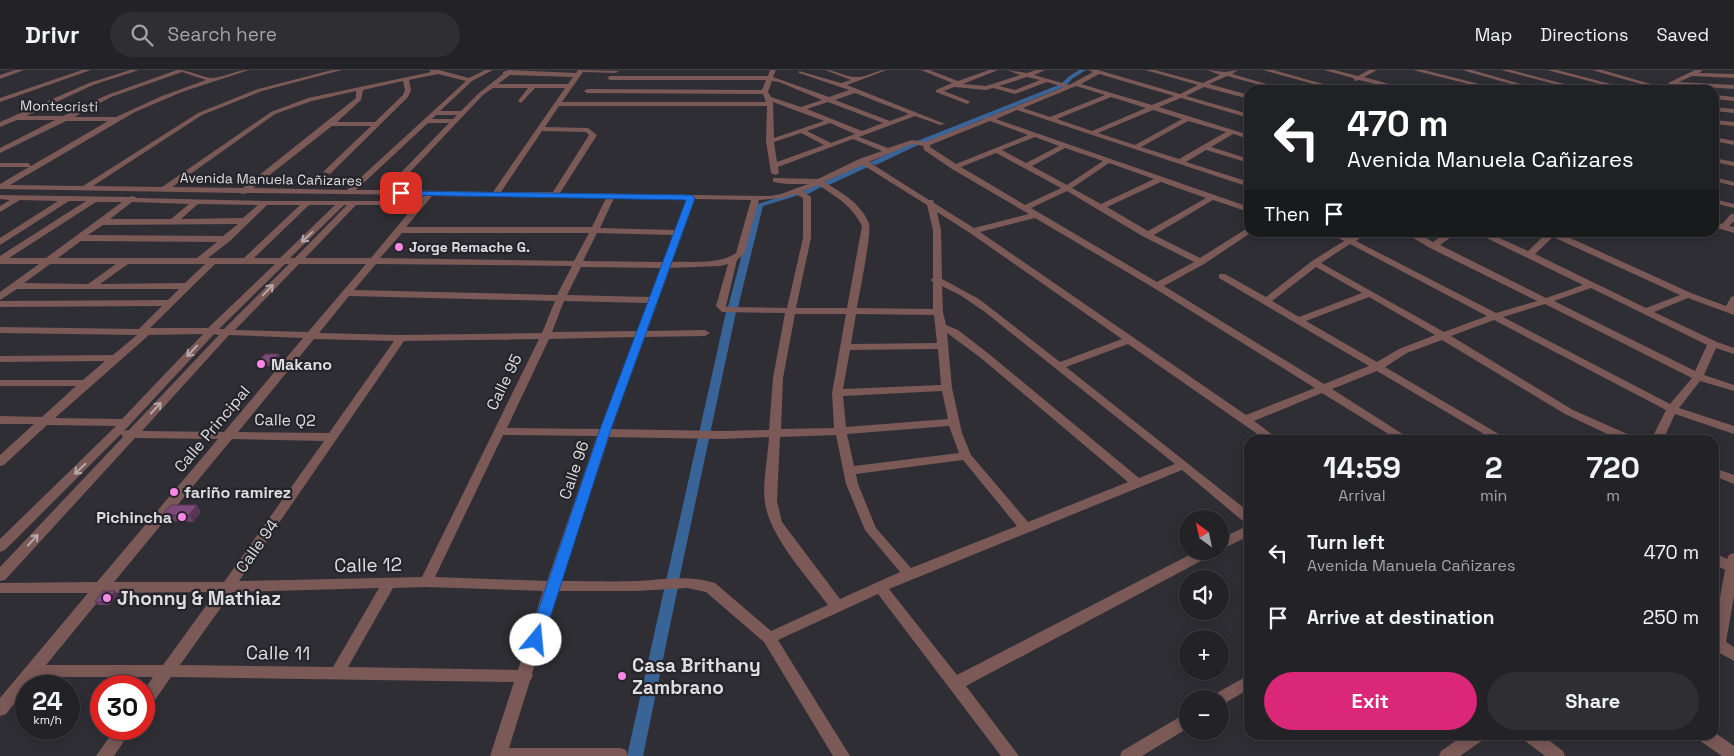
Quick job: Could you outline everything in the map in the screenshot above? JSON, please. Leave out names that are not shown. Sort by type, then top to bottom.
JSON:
[{"type":"street","points":[[0,77],[21,70]]},
{"type":"street","points":[[0,100],[88,70]]},
{"type":"street","points":[[0,125],[91,84],[136,70]]},
{"type":"street","points":[[0,151],[61,118],[118,92],[182,70],[206,78]]},
{"type":"street","points":[[0,185],[28,165],[108,119],[152,97],[234,70]]},
{"type":"street","points":[[0,185],[117,119],[160,98],[206,78],[246,70]]},
{"type":"street","points":[[83,189],[200,114],[260,90],[339,70]]},
{"type":"street","points":[[348,193],[470,80],[487,72],[616,70]]},
{"type":"street","points":[[602,91],[616,70]]},
{"type":"street","points":[[738,79],[741,70]]},
{"type":"street","points":[[773,70],[769,78],[768,98],[770,141],[776,180],[782,196]]},
{"type":"street","points":[[828,70],[855,79]]},
{"type":"street","points":[[841,85],[884,70]]},
{"type":"street","points":[[924,70],[954,84],[986,88],[1042,70]]},
{"type":"street","points":[[967,102],[938,91],[995,70]]},
{"type":"street","points":[[1010,70],[1110,95],[1244,135]]},
{"type":"street","points":[[1148,70],[1244,96]]},
{"type":"street","points":[[1210,70],[1267,85]]},
{"type":"street","points":[[1092,133],[1180,96],[1235,70]]},
{"type":"street","points":[[1266,70],[1327,85]]},
{"type":"street","points":[[1328,70],[1387,85]]},
{"type":"street","points":[[1351,82],[1374,70]]},
{"type":"street","points":[[1416,70],[1473,85]]},
{"type":"street","points":[[1467,70],[1516,85]]},
{"type":"street","points":[[1504,70],[1564,85]]},
{"type":"street","points":[[1512,84],[1531,77],[1539,70]]},
{"type":"street","points":[[1550,70],[1611,85]]},
{"type":"street","points":[[1595,70],[1648,85]]},
{"type":"street","points":[[1607,73],[1614,70]]},
{"type":"street","points":[[1668,85],[1700,70]]},
{"type":"street","points":[[163,190],[273,112],[310,99],[435,71],[470,80]]},
{"type":"street","points":[[1098,71],[1244,115]]},
{"type":"street","name":"Avenida Manuela Cañizares","points":[[0,185],[26,193],[83,189],[755,199],[782,196],[797,191],[886,150],[908,142],[923,143],[1073,86],[1098,71]]},
{"type":"street","points":[[386,193],[481,94],[510,72]]},
{"type":"street","points":[[495,194],[542,129],[556,104],[579,72]]},
{"type":"street","points":[[801,72],[841,85],[942,124]]},
{"type":"street","points":[[1691,74],[1734,76]]},
{"type":"street","points":[[326,172],[406,96],[408,86],[406,78]]},
{"type":"street","points":[[610,78],[769,78],[892,124]]},
{"type":"street","points":[[647,105],[664,78]]},
{"type":"street","points":[[993,86],[1015,92],[1047,80]]},
{"type":"street","points":[[1671,83],[1702,85]]},
{"type":"street","points":[[491,86],[569,86]]},
{"type":"street","points":[[521,101],[533,86]]},
{"type":"street","points":[[1719,86],[1734,87]]},
{"type":"street","points":[[243,192],[330,124],[358,99],[360,87]]},
{"type":"street","points":[[587,91],[655,91],[768,98],[801,109],[862,134]]},
{"type":"street","points":[[801,109],[854,91]]},
{"type":"street","points":[[454,94],[463,94]]},
{"type":"street","points":[[472,94],[481,94]]},
{"type":"street","points":[[1051,119],[1110,95]]},
{"type":"street","points":[[556,104],[647,105],[768,98]]},
{"type":"street","points":[[1719,98],[1734,99]]},
{"type":"street","points":[[1016,108],[1244,181]]},
{"type":"street","points":[[1719,110],[1734,111]]},
{"type":"street","points":[[434,113],[463,113]]},
{"type":"street","points":[[774,166],[915,114]]},
{"type":"street","name":"Montecristi","points":[[0,118],[117,119]]},
{"type":"street","points":[[987,118],[1244,208]]},
{"type":"street","points":[[1136,147],[1188,118]]},
{"type":"street","points":[[425,121],[456,121]]},
{"type":"street","points":[[770,141],[831,121]]},
{"type":"street","points":[[1719,122],[1734,124]]},
{"type":"street","points":[[330,124],[377,124]]},
{"type":"street","points":[[542,129],[588,130],[593,134],[555,195]]},
{"type":"street","points":[[801,132],[832,146]]},
{"type":"street","points":[[1180,162],[1232,132]]},
{"type":"street","points":[[955,167],[1034,135]]},
{"type":"street","points":[[1722,140],[1734,137]]},
{"type":"street","points":[[854,138],[886,150]]},
{"type":"street","points":[[1719,139],[1734,143]]},
{"type":"street","points":[[923,143],[927,148],[955,167],[1157,286],[1322,390],[1398,435]]},
{"type":"street","points":[[1026,166],[1065,145]]},
{"type":"street","points":[[1206,148],[1244,159]]},
{"type":"street","points":[[996,150],[1067,188],[1147,235],[1201,262]]},
{"type":"street","points":[[862,161],[930,202],[973,231],[1267,435]]},
{"type":"street","points":[[1024,208],[1067,188],[1108,161]]},
{"type":"street","points":[[1719,161],[1734,164]]},
{"type":"street","points":[[0,164],[28,165]]},
{"type":"street","points":[[1099,208],[1161,179]]},
{"type":"street","points":[[776,180],[788,182],[817,181],[839,194],[860,212],[866,226],[837,393],[841,431],[849,471],[862,512],[871,530],[909,574]]},
{"type":"street","points":[[1719,180],[1734,184]]},
{"type":"street","points":[[0,297],[144,191]]},
{"type":"street","points":[[797,191],[807,197],[807,238],[790,310],[778,378],[771,501],[776,522],[837,606]]},
{"type":"street","points":[[0,210],[26,193]]},
{"type":"street","points":[[0,197],[26,193],[69,198],[265,203],[422,203]]},
{"type":"street","name":"Calle Principal","points":[[0,708],[430,193]]},
{"type":"street","name":"Calle 95","points":[[426,582],[546,335],[561,297],[611,197]]},
{"type":"street","points":[[1147,235],[1213,197]]},
{"type":"street","points":[[0,242],[69,198]]},
{"type":"street","points":[[0,260],[95,198]]},
{"type":"street","name":"Calle 96","points":[[498,756],[525,676],[552,586],[605,432],[691,198]]},
{"type":"street","points":[[0,260],[374,261],[666,265],[720,263],[733,259],[740,254],[755,199]]},
{"type":"street","points":[[174,221],[198,201]]},
{"type":"street","points":[[930,202],[937,230],[936,280],[938,312],[947,388],[956,434],[966,456],[1026,528]]},
{"type":"street","points":[[1719,202],[1734,206]]},
{"type":"street","points":[[199,261],[227,239],[265,203]]},
{"type":"street","points":[[246,261],[307,203]]},
{"type":"street","points":[[1,545],[126,423],[211,331],[342,203]]},
{"type":"street","points":[[0,576],[226,333],[354,203]]},
{"type":"street","points":[[973,231],[1035,215]]},
{"type":"street","points":[[1723,227],[1734,216]]},
{"type":"street","points":[[101,222],[246,221]]},
{"type":"street","points":[[1719,226],[1734,230]]},
{"type":"street","points":[[399,230],[678,232]]},
{"type":"street","points":[[1157,286],[1201,262],[1244,234]]},
{"type":"street","points":[[1342,237],[1672,409],[1734,430]]},
{"type":"street","points":[[1267,301],[1315,264],[1358,237]]},
{"type":"street","points":[[1416,237],[1698,377],[1734,388]]},
{"type":"street","points":[[1433,246],[1446,237]]},
{"type":"street","points":[[1489,237],[1647,311],[1712,344],[1734,350]]},
{"type":"street","points":[[1529,255],[1549,237]]},
{"type":"street","points":[[1562,237],[1688,295],[1732,311],[1734,299]]},
{"type":"street","points":[[80,238],[227,239]]},
{"type":"street","points":[[733,259],[722,308],[725,310],[938,312]]},
{"type":"street","points":[[90,287],[126,261]]},
{"type":"street","points":[[2,459],[116,358],[213,261]]},
{"type":"street","points":[[1315,264],[1443,336],[1569,412],[1619,435]]},
{"type":"street","points":[[1222,276],[1494,435]]},
{"type":"street","points":[[936,280],[950,285],[978,304],[1184,465],[1244,515]]},
{"type":"street","points":[[1245,420],[1377,367],[1404,351],[1493,316],[1546,301],[1591,285]]},
{"type":"street","points":[[15,286],[188,286]]},
{"type":"street","points":[[346,294],[653,300]]},
{"type":"street","points":[[1299,320],[1369,294]]},
{"type":"street","points":[[1647,311],[1688,295]]},
{"type":"street","points":[[0,304],[171,302]]},
{"type":"street","points":[[941,327],[954,332],[985,356],[1137,483]]},
{"type":"street","points":[[0,330],[211,331],[401,338],[705,333]]},
{"type":"street","name":"Calle 94","points":[[155,687],[228,587],[401,338]]},
{"type":"street","points":[[1058,366],[1130,340]]},
{"type":"street","points":[[1659,435],[1672,409],[1698,377],[1712,344]]},
{"type":"street","points":[[845,347],[943,346]]},
{"type":"street","points":[[0,359],[116,358]]},
{"type":"street","points":[[0,384],[86,383]]},
{"type":"street","points":[[837,393],[947,388]]},
{"type":"street","points":[[0,420],[126,423]]},
{"type":"street","points":[[499,431],[722,435],[841,431],[954,422]]},
{"type":"street","name":"Calle Q2","points":[[116,433],[333,437]]},
{"type":"street","points":[[849,471],[966,456]]},
{"type":"street","points":[[769,638],[909,574],[1184,465]]},
{"type":"street","points":[[1719,474],[1734,480]]},
{"type":"street","points":[[1229,540],[1244,533]]},
{"type":"street","points":[[1719,559],[1733,563],[1719,630]]},
{"type":"street","points":[[956,684],[1192,560]]},
{"type":"street","name":"Calle 12","points":[[0,588],[228,587],[426,582],[552,586],[636,586],[687,583],[710,587],[769,638],[842,756]]},
{"type":"street","points":[[337,673],[389,583]]},
{"type":"street","points":[[880,587],[1012,756]]},
{"type":"street","points":[[1719,646],[1734,655]]},
{"type":"street","name":"Calle 11","points":[[31,672],[167,671],[525,676]]},
{"type":"street","points":[[1229,693],[1244,683]]},
{"type":"street","points":[[1128,756],[1179,725]]},
{"type":"street","points":[[104,756],[116,740]]},
{"type":"street","points":[[1447,756],[1469,740]]},
{"type":"street","points":[[1536,740],[1557,756]]},
{"type":"street","points":[[1712,740],[1734,755]]},
{"type":"street","points":[[498,756],[620,755]]},
{"type":"building","points":[[265,354],[279,354],[270,363],[257,363]]},
{"type":"building","points":[[171,505],[197,505],[189,515],[162,515]]},
{"type":"building","points":[[103,591],[115,591],[107,602],[95,602]]},
{"type":"waterway","points":[[1064,85],[1070,78],[1083,70]]},
{"type":"waterway","points":[[921,141],[1061,86]]},
{"type":"waterway","points":[[873,163],[914,145]]},
{"type":"waterway","points":[[826,183],[866,166]]},
{"type":"waterway","points":[[805,192],[819,186]]},
{"type":"waterway","points":[[733,307],[759,205],[795,195]]},
{"type":"waterway","points":[[705,432],[731,312]]},
{"type":"waterway","points":[[672,580],[704,436]]},
{"type":"waterway","points":[[635,756],[671,587]]},
{"type":"place","name":"Jorge Remache G.","points":[[399,247]]},
{"type":"place","name":"Makano","points":[[261,364]]},
{"type":"place","name":"fariño ramirez","points":[[174,492]]},
{"type":"place","name":"Pichincha","points":[[182,517]]},
{"type":"place","name":"Jhonny & Mathiaz","points":[[107,598]]},
{"type":"place","name":"Casa Brithany Zambrano","points":[[622,676]]},
{"type":"route","points":[[401,193],[691,198],[605,432],[552,586],[536,640]]}]
